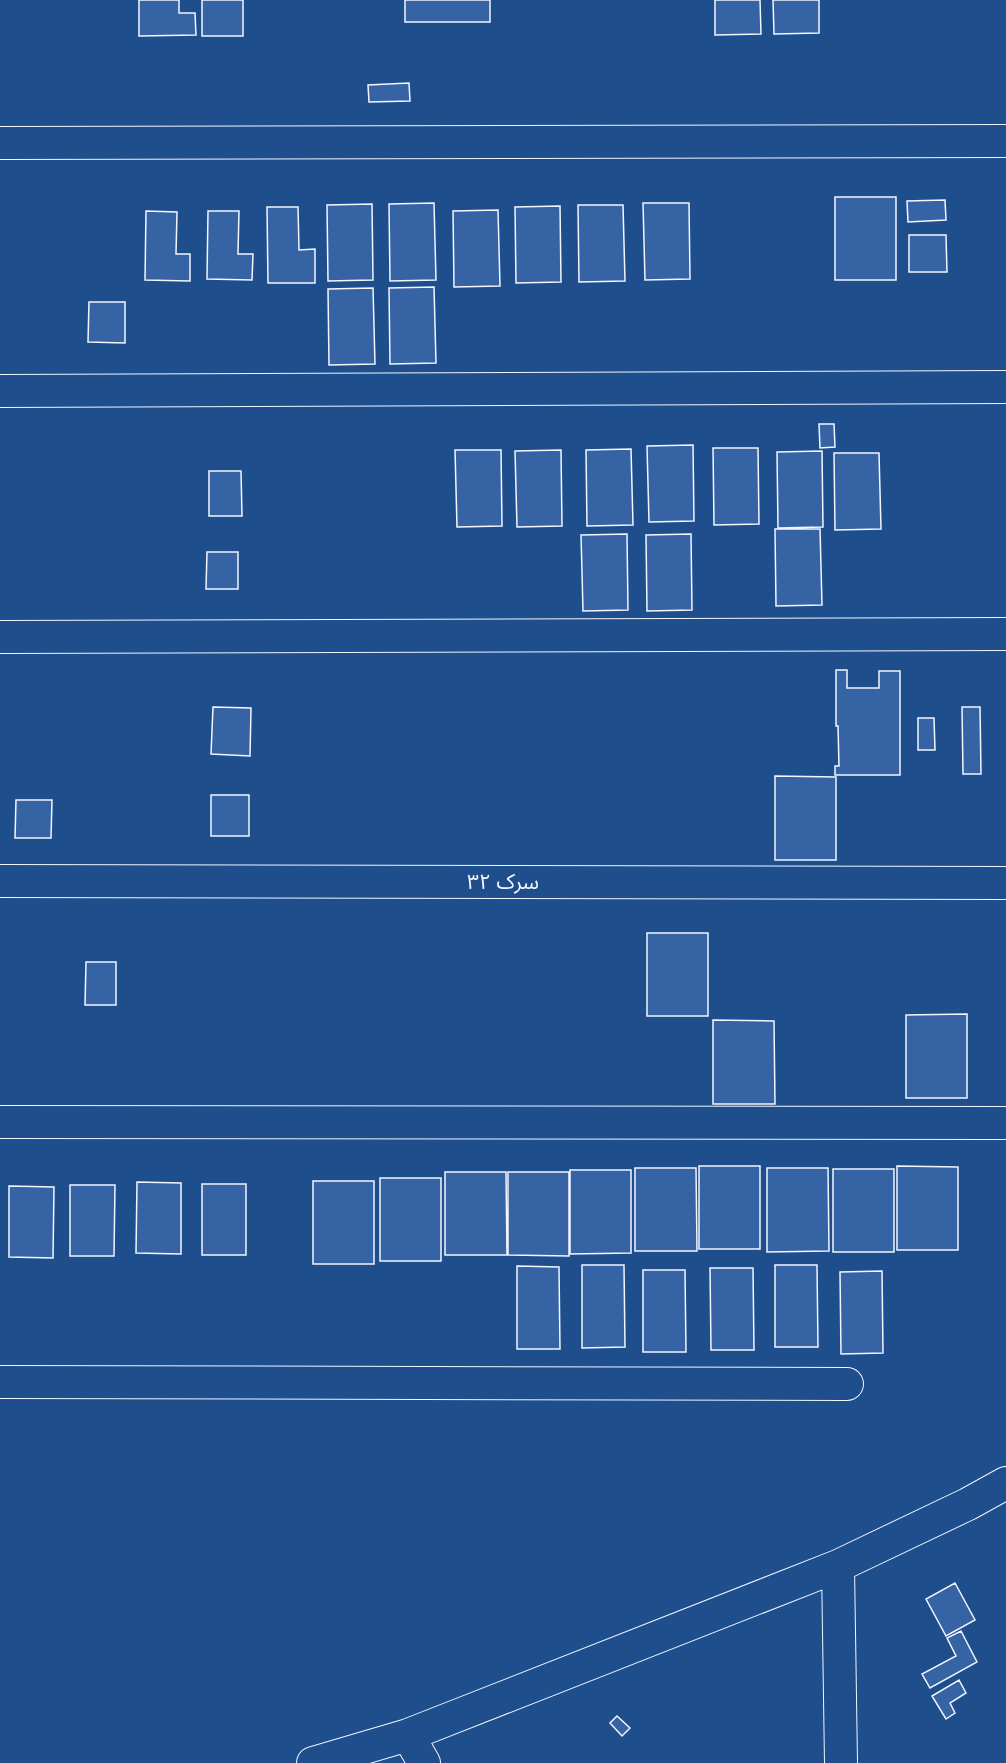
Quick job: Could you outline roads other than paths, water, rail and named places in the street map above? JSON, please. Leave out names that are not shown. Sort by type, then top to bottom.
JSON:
[{"type":"street","points":[[0,144],[1006,141]]},
{"type":"street","points":[[0,391],[1006,387]]},
{"type":"street","points":[[0,637],[1006,634]]},
{"type":"street","name":"سرک ۳۲","points":[[0,881],[1006,883]]},
{"type":"street","points":[[0,1122],[1006,1123]]},
{"type":"street","points":[[0,1382],[847,1384]]},
{"type":"street","points":[[313,1763],[408,1735],[838,1566],[968,1504],[1006,1483]]},
{"type":"street","points":[[838,1566],[841,1763]]},
{"type":"street","points":[[408,1735],[424,1763]]}]
